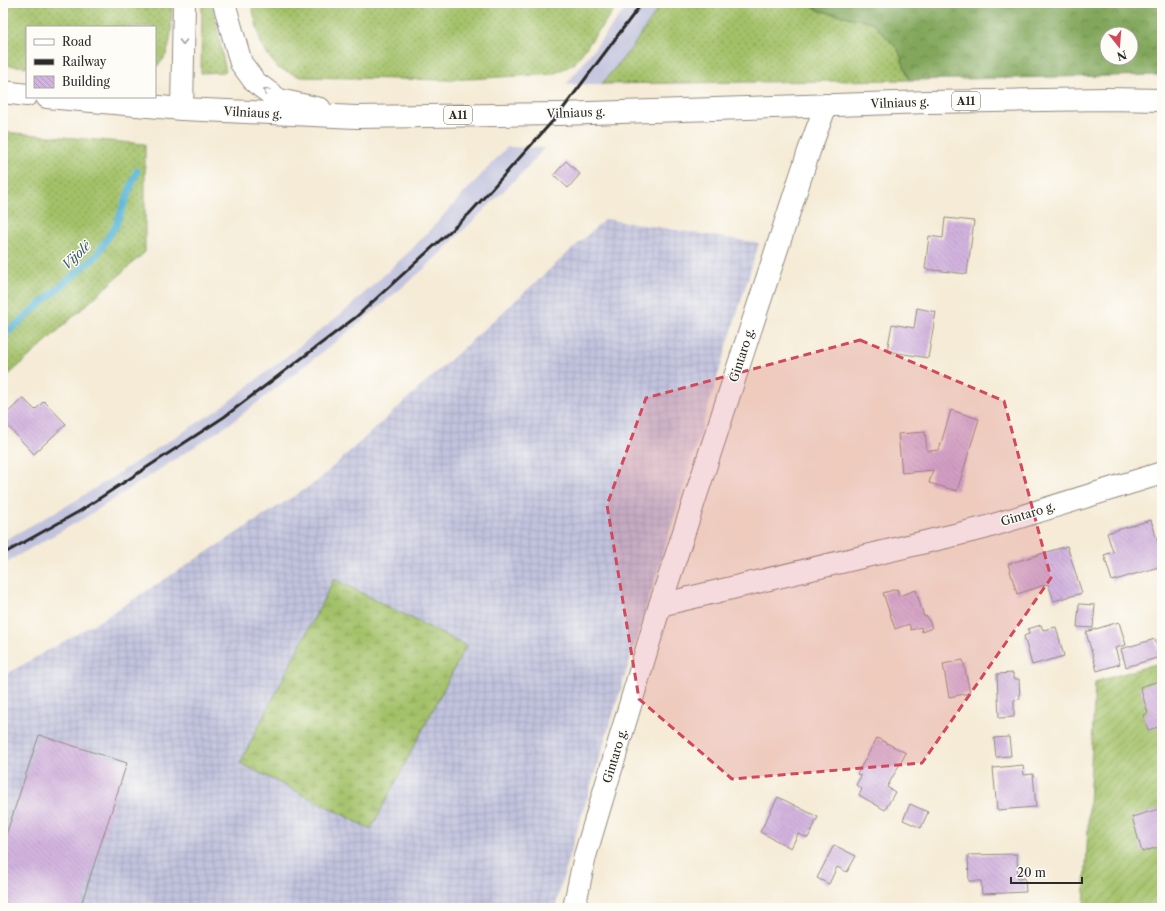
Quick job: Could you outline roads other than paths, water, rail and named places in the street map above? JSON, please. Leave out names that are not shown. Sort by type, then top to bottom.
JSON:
[{"type":"main road","points":[[182,109],[184,3]]},
{"type":"main road","points":[[224,3],[240,63],[255,82],[279,100],[356,117]]},
{"type":"main road","points":[[3,92],[26,95]]},
{"type":"main road","name":"Vilniaus g.","points":[[1107,99],[1162,93]]},
{"type":"main road","name":"Vilniaus g.","points":[[58,98],[182,109],[356,117],[559,114],[826,105],[1107,99],[1162,100]]},
{"type":"main road","name":"Gintaro g.","points":[[574,908],[585,856],[660,605],[806,159],[826,105]]},
{"type":"main road","name":"Gintaro g.","points":[[660,605],[984,528],[1162,473]]},
{"type":"waterway","name":"Vijolė","points":[[3,336],[96,256],[116,225],[137,171]]},
{"type":"railway","points":[[3,554],[80,511],[224,417],[356,317],[469,214],[559,114],[642,3]]}]
